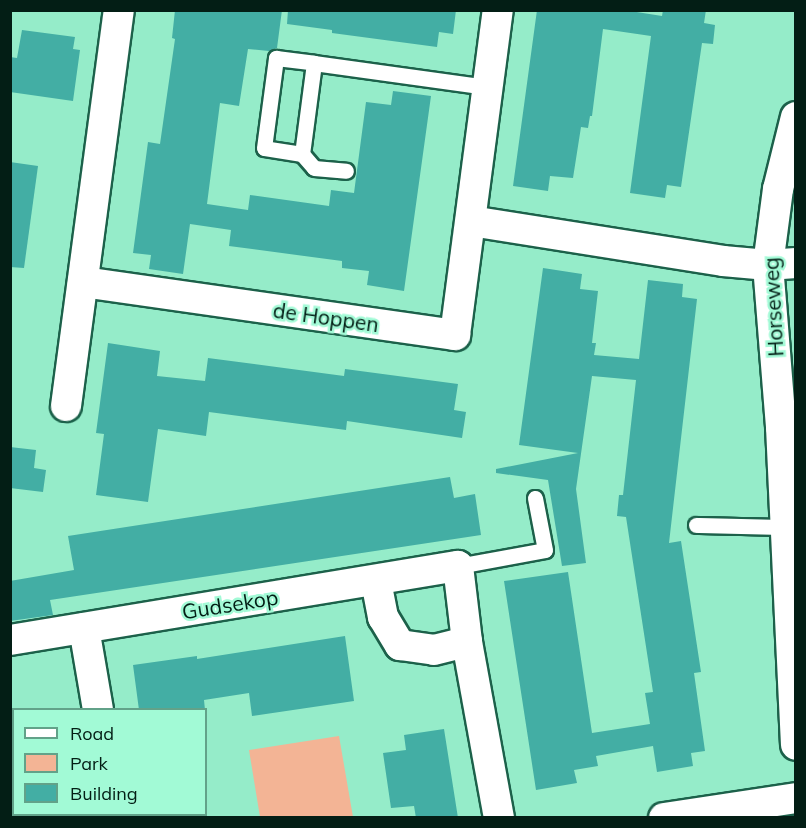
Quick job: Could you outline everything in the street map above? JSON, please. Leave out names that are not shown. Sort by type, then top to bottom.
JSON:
[{"type":"street","points":[[66,406],[119,10]]},
{"type":"street","name":"de Hoppen","points":[[83,282],[455,335],[498,10]]},
{"type":"street","name":"Horseweg","points":[[795,117],[778,189],[788,426],[785,527],[792,592],[795,745]]},
{"type":"street","points":[[471,222],[692,257],[782,263]]},
{"type":"street","points":[[458,566],[468,642],[499,818]]},
{"type":"street","name":"Gudsekop","points":[[10,640],[458,566]]},
{"type":"street","points":[[376,581],[383,617],[400,645],[435,650],[468,642]]},
{"type":"street","points":[[84,628],[98,708]]},
{"type":"street","points":[[664,818],[795,798]]},
{"type":"lane","points":[[346,171],[314,168],[302,154],[264,148],[276,58],[488,87]]},
{"type":"lane","points":[[302,154],[314,63]]},
{"type":"lane","points":[[458,566],[545,550],[535,498]]},
{"type":"lane","points":[[696,525],[785,527]]},
{"type":"green space","points":[[339,736],[353,817],[260,817],[249,750]]},
{"type":"building","points":[[175,10],[282,10],[277,48],[269,51],[248,49],[239,106],[220,103],[207,204],[248,210],[250,195],[329,206],[331,190],[354,193],[366,102],[391,105],[393,91],[431,96],[404,291],[367,285],[369,271],[342,268],[342,261],[229,246],[231,230],[190,224],[183,274],[149,269],[151,255],[133,253],[148,142],[160,144],[175,39],[172,38]]},
{"type":"building","points":[[288,10],[456,10],[453,34],[439,32],[437,47],[332,33],[332,30],[287,24]]},
{"type":"building","points":[[537,10],[624,10],[662,16],[663,10],[706,10],[704,23],[715,25],[713,44],[702,43],[681,187],[667,185],[665,198],[630,193],[651,36],[603,29],[592,116],[590,116],[588,128],[581,127],[573,178],[550,176],[548,191],[513,186]]},
{"type":"building","points":[[22,30],[75,37],[73,49],[80,50],[73,101],[10,92],[10,57],[17,58]]},
{"type":"building","points":[[10,162],[38,166],[24,268],[10,267]]},
{"type":"building","points":[[543,268],[582,274],[580,289],[598,291],[592,343],[596,343],[594,355],[639,359],[648,280],[683,284],[682,297],[697,299],[669,543],[681,541],[701,672],[694,673],[705,751],[691,753],[693,766],[657,772],[653,746],[596,756],[598,766],[574,770],[577,783],[536,790],[504,581],[568,572],[592,733],[650,724],[645,693],[653,692],[626,517],[617,516],[619,495],[623,495],[636,380],[592,376],[576,489],[586,563],[562,566],[548,480],[496,473],[496,469],[578,453],[519,445]]},
{"type":"building","points":[[108,343],[160,351],[157,376],[205,381],[208,358],[344,376],[345,369],[458,384],[454,410],[466,412],[462,438],[347,421],[346,430],[209,412],[206,436],[158,429],[148,502],[96,495],[104,434],[96,433]]},
{"type":"building","points":[[10,447],[36,450],[34,468],[46,470],[43,492],[10,488]]},
{"type":"building","points":[[450,477],[454,498],[475,494],[481,535],[50,600],[53,615],[10,621],[10,581],[74,570],[68,536]]},
{"type":"building","points":[[345,636],[354,701],[252,716],[249,693],[204,700],[205,708],[139,708],[133,665],[197,656],[197,659]]},
{"type":"building","points":[[444,729],[458,818],[416,818],[414,806],[391,808],[383,753],[406,750],[404,735]]}]
